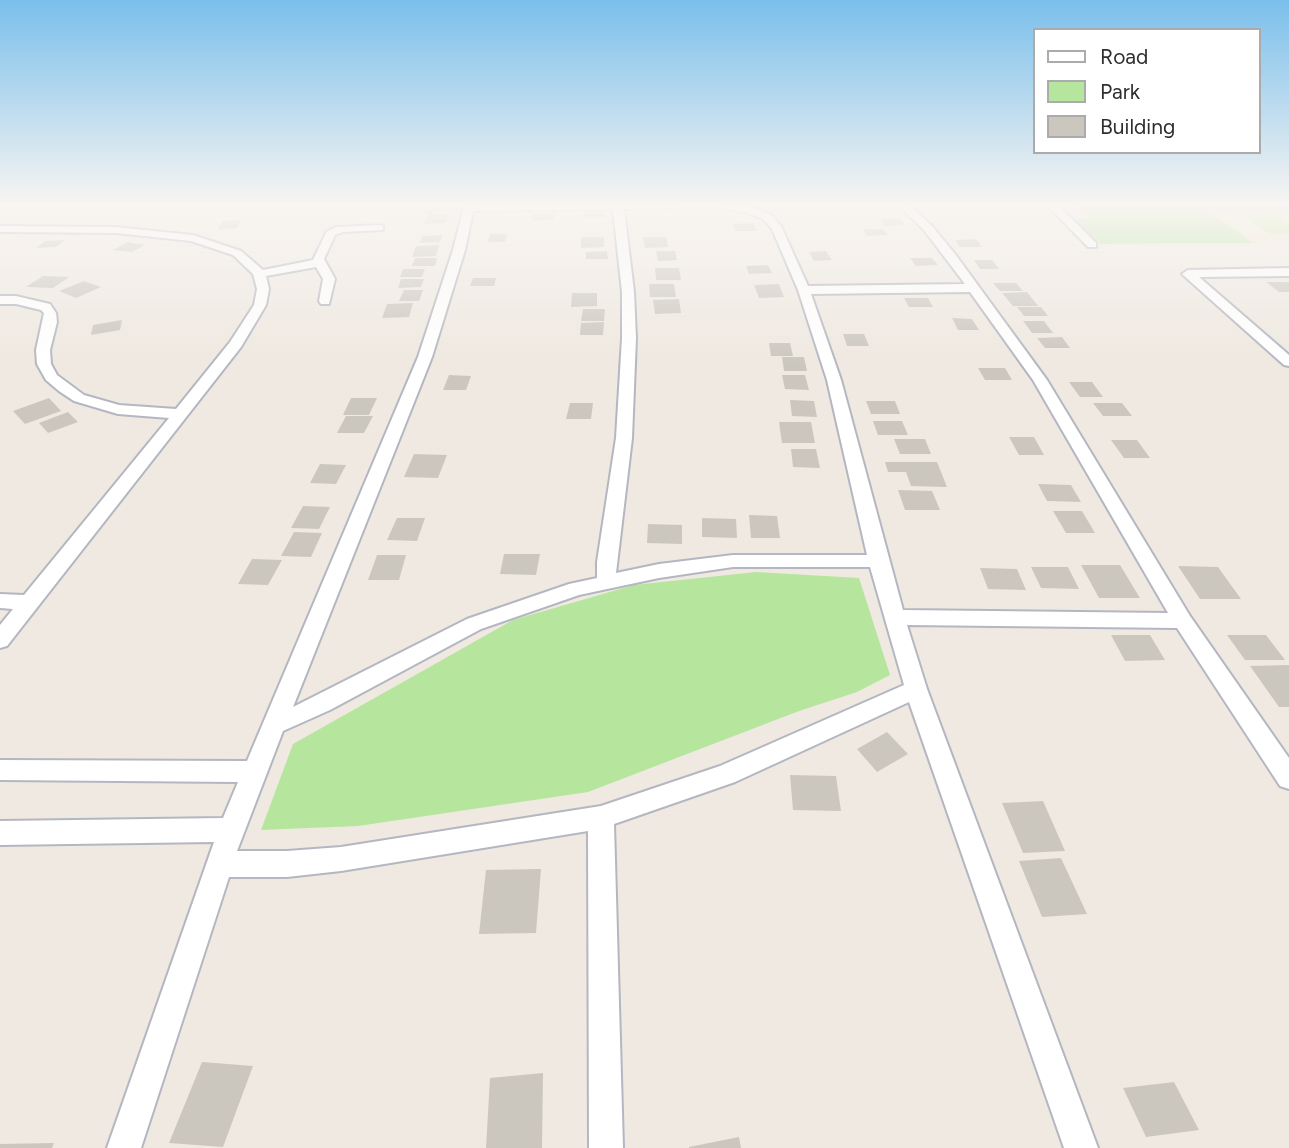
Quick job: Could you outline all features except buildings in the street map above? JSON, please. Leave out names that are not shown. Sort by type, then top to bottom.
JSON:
[{"type":"street","points":[[0,640],[249,325],[260,305],[263,289],[260,274],[240,257]]},
{"type":"street","points":[[318,263],[321,257]]},
{"type":"street","points":[[124,1148],[231,831],[417,379],[438,322],[455,257]]},
{"type":"street","points":[[607,581],[606,562],[624,438],[629,338],[624,257]]},
{"type":"street","points":[[789,257],[804,290],[841,402],[877,561],[916,690],[1081,1148]]},
{"type":"street","points":[[950,257],[1064,415],[1184,621],[1289,778]]},
{"type":"street","points":[[260,274],[318,263]]},
{"type":"street","points":[[318,263],[329,279],[326,301]]},
{"type":"street","points":[[1289,272],[1188,274],[1289,362]]},
{"type":"street","points":[[804,290],[975,288]]},
{"type":"street","points":[[0,300],[16,300],[46,307],[50,313],[50,322],[43,350],[44,365],[51,377],[79,398],[118,409],[180,414]]},
{"type":"street","points":[[272,726],[322,704],[474,624],[542,599],[607,581],[733,561],[877,561]]},
{"type":"street","points":[[0,601],[30,603]]},
{"type":"street","points":[[896,617],[1184,621]]},
{"type":"street","points":[[220,863],[287,864],[341,859],[601,817],[726,775],[916,690]]},
{"type":"street","points":[[0,770],[254,772]]},
{"type":"street","points":[[601,817],[606,1148]]},
{"type":"street","points":[[0,833],[231,831]]},
{"type":"green space","points":[[756,572],[859,578],[890,675],[857,692],[799,711],[588,792],[358,826],[261,830],[293,744],[513,620],[634,585]]}]
